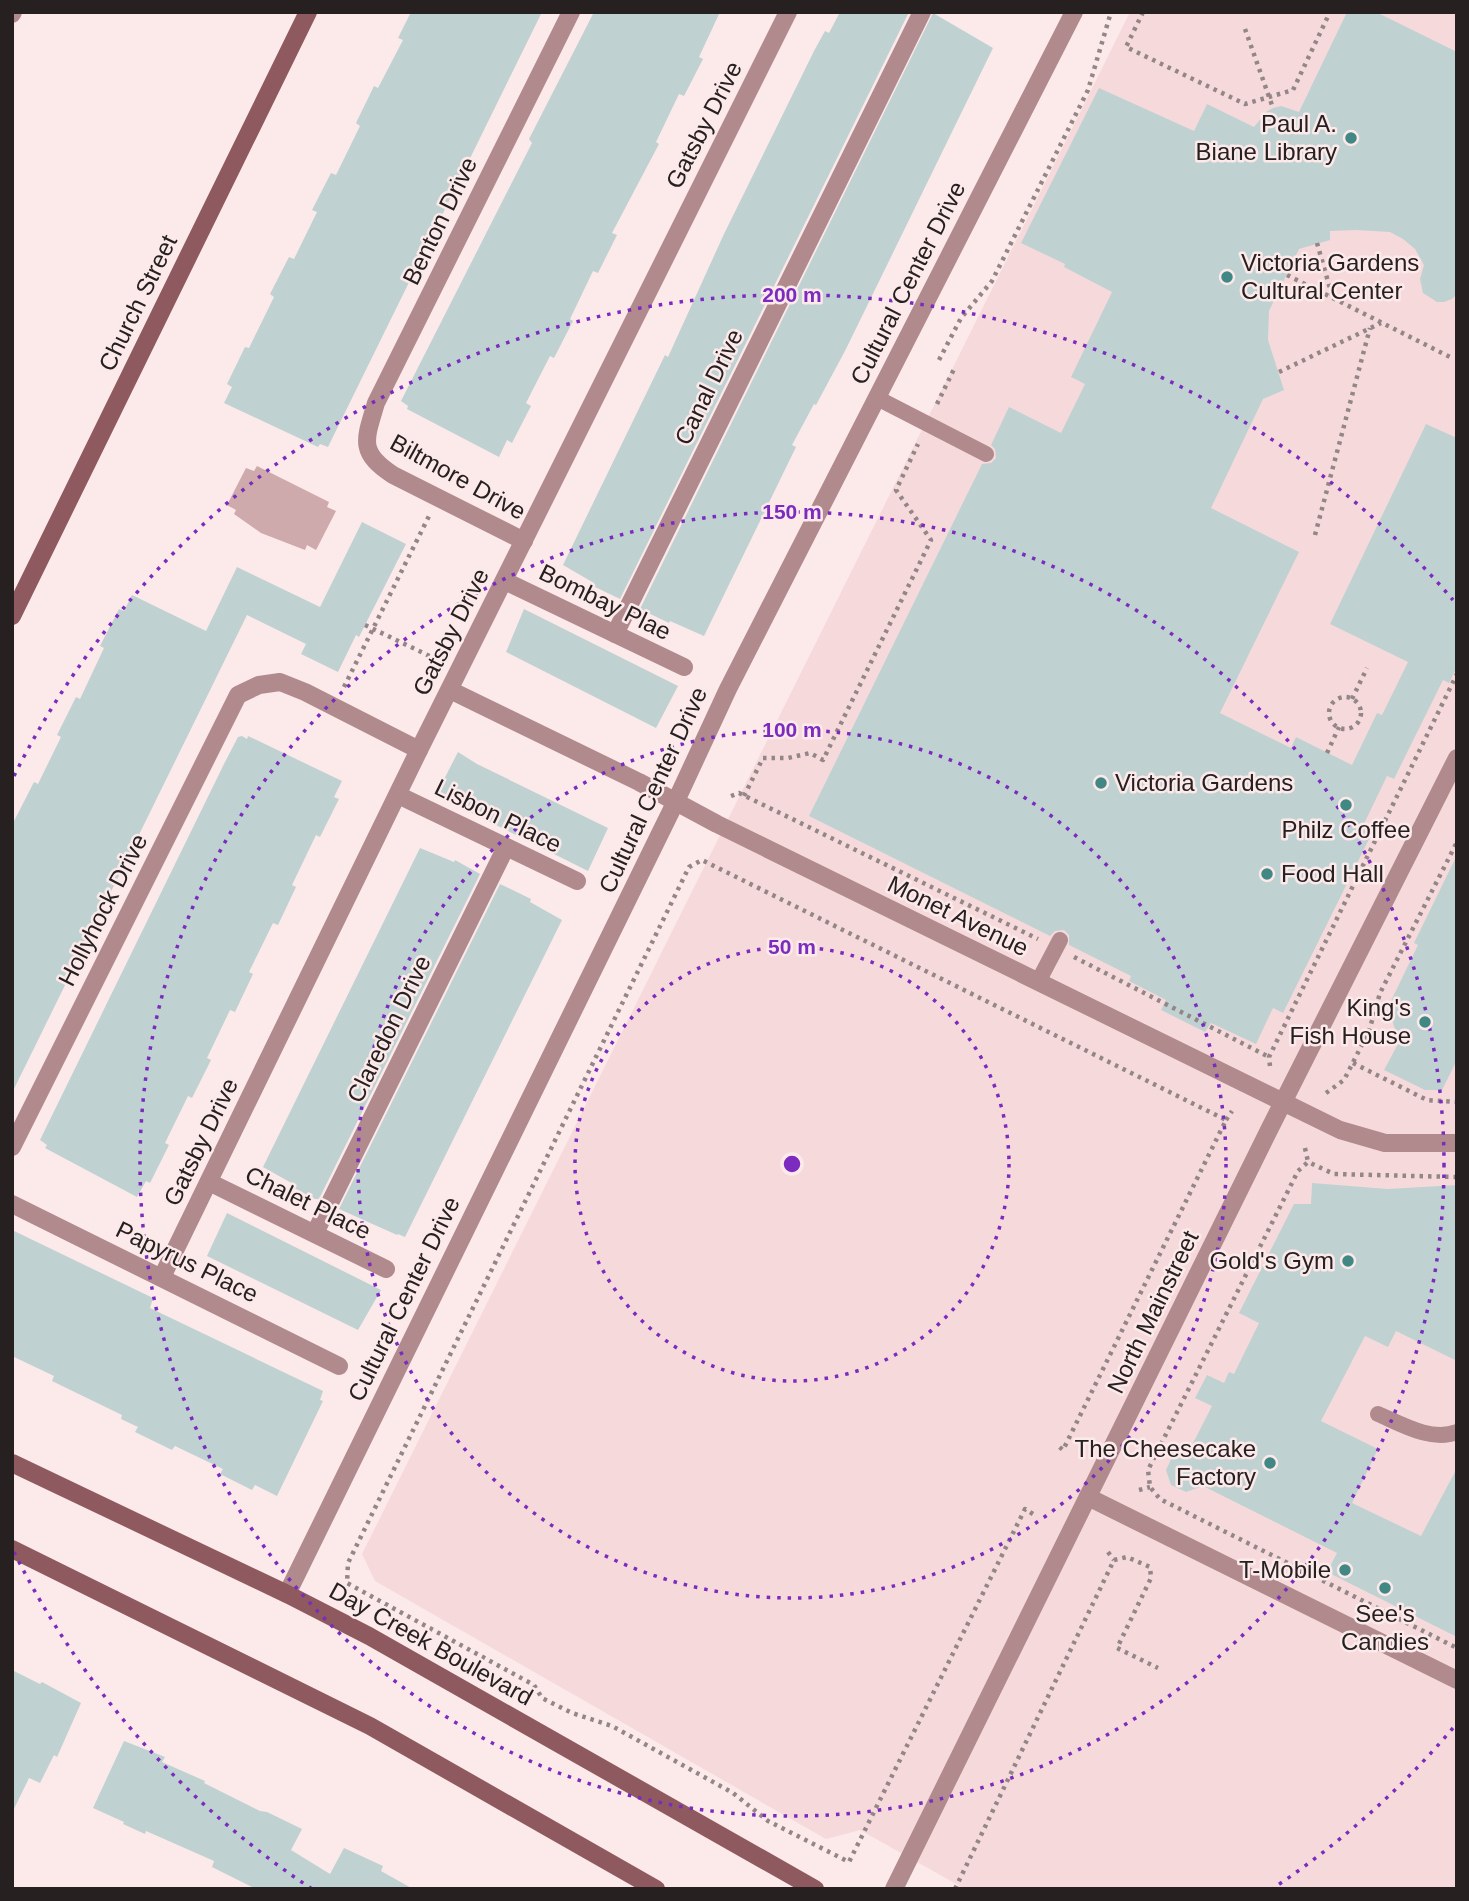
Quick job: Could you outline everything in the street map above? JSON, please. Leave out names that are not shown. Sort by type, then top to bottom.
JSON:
[{"type":"main road","name":"Church Street","points":[[12,616],[308,12]]},
{"type":"main road","name":"Day Creek Boulevard","points":[[12,1463],[369,1636],[815,1889]]},
{"type":"main road","points":[[12,1549],[370,1726],[656,1889]]},
{"type":"street","name":"Benton Drive","points":[[369,455],[367,433],[376,403],[571,12]]},
{"type":"street","name":"Gatsby Drive","points":[[162,1277],[419,750],[788,12]]},
{"type":"street","name":"Canal Drive","points":[[615,634],[922,12]]},
{"type":"street","name":"Cultural Center Drive","points":[[287,1594],[676,802],[728,689],[1073,12]]},
{"type":"street","name":"Biltmore Drive","points":[[369,455],[377,465],[393,475],[524,541]]},
{"type":"street","name":"Bombay Plae","points":[[505,581],[684,667]]},
{"type":"street","name":"Hollyhock Drive","points":[[12,1147],[238,695],[259,685],[280,682],[334,707]]},
{"type":"street","name":"Monet Avenue","points":[[450,690],[1340,1130],[1364,1138],[1404,1144],[1457,1143]]},
{"type":"street","points":[[334,707],[419,750]]},
{"type":"street","name":"North Mainstreet","points":[[894,1889],[1457,758]]},
{"type":"street","name":"Lisbon Place","points":[[398,795],[577,881]]},
{"type":"street","name":"Claredon Drive","points":[[315,1233],[506,847]]},
{"type":"street","name":"Chalet Place","points":[[209,1182],[386,1269]]},
{"type":"street","name":"Papyrus Place","points":[[12,1204],[339,1366]]},
{"type":"street","points":[[1088,1497],[1457,1681]]},
{"type":"lane","points":[[877,398],[986,454]]},
{"type":"lane","points":[[1038,982],[1058,944]]},
{"type":"lane","points":[[1378,1414],[1430,1435],[1457,1433]]},
{"type":"path","points":[[939,360],[961,318],[992,281],[1088,90],[1111,12]]},
{"type":"path","points":[[1143,12],[1126,47],[1245,104],[1293,90],[1331,12]]},
{"type":"path","points":[[1245,29],[1273,108]]},
{"type":"path","points":[[1317,243],[1333,299]]},
{"type":"path","points":[[1287,275],[1450,357]]},
{"type":"path","points":[[1279,372],[1381,322]]},
{"type":"path","points":[[1315,535],[1370,328]]},
{"type":"path","points":[[744,796],[763,758],[788,758],[810,753],[823,760],[931,540],[896,490],[955,368]]},
{"type":"path","points":[[334,707],[438,498]]},
{"type":"path","points":[[365,625],[460,671]]},
{"type":"path","points":[[1352,699],[1367,668]]},
{"type":"path","points":[[1270,1066],[1269,1057],[1457,674]]},
{"type":"path","points":[[1342,697],[1352,699],[1359,706],[1360,717],[1354,726],[1344,729],[1331,720],[1331,706],[1342,697]]},
{"type":"path","points":[[1326,753],[1339,727]]},
{"type":"path","points":[[731,796],[739,793],[1058,944],[1269,1057]]},
{"type":"path","points":[[1326,1093],[1344,1080],[1353,1063],[1369,1031],[1380,993],[1457,842]]},
{"type":"path","points":[[702,853],[702,860]]},
{"type":"path","points":[[702,860],[1226,1120]]},
{"type":"path","points":[[702,860],[689,867],[348,1563],[347,1583],[534,1685],[542,1698],[572,1713],[612,1726],[733,1793],[768,1821],[849,1862],[1024,1509],[1033,1514]]},
{"type":"path","points":[[1353,1063],[1427,1100],[1457,1102]]},
{"type":"path","points":[[1056,1444],[1064,1453],[1231,1111]]},
{"type":"path","points":[[1306,1148],[1308,1162]]},
{"type":"path","points":[[1308,1162],[1334,1174],[1457,1177]]},
{"type":"path","points":[[1308,1162],[1298,1171],[1148,1470],[1150,1487],[1160,1499],[1457,1648]]},
{"type":"path","points":[[1139,1490],[1150,1487]]},
{"type":"path","points":[[1108,1552],[1114,1560]]},
{"type":"path","points":[[1114,1560],[1127,1557],[1150,1567],[1151,1578],[1117,1648],[1158,1668]]},
{"type":"path","points":[[955,1889],[1114,1560]]},
{"type":"shaded area","name":"Victoria Gardens","points":[[1130,12],[1457,12],[1457,1889],[959,1889],[958,1885],[860,1830],[826,1839],[375,1581],[362,1554]]},
{"type":"shaded area","points":[[257,466],[329,502],[327,507],[336,511],[316,550],[307,545],[305,550],[261,533],[234,514],[236,510],[227,505],[246,468],[254,471]]},
{"type":"building","points":[[411,12],[542,12],[328,447],[320,444],[318,447],[224,403],[232,387],[227,384],[245,347],[249,348],[274,297],[270,294],[289,257],[294,259],[317,212],[312,210],[331,173],[336,175],[360,126],[356,123],[374,86],[378,88],[403,40],[398,38]]},
{"type":"building","points":[[594,12],[720,12],[699,57],[703,59],[684,96],[679,94],[656,142],[659,144],[612,233],[617,235],[598,273],[593,271],[570,319],[573,321],[554,358],[550,356],[526,403],[531,406],[512,443],[507,440],[499,457],[407,409],[408,406],[401,401],[532,143],[529,139]]},
{"type":"building","points":[[840,12],[909,12],[620,599],[593,586],[594,583],[563,565],[665,355],[668,357],[724,234],[814,51],[825,31],[829,33]]},
{"type":"building","points":[[1347,12],[1376,12],[1457,52],[1457,294],[1452,299],[1437,302],[1423,293],[1420,279],[1424,265],[1415,249],[1390,232],[1330,231],[1330,240],[1299,249],[1269,311],[1268,340],[1284,390],[1263,399],[1211,508],[1299,552],[1220,713],[1291,748],[1296,737],[1352,765],[1377,713],[1382,715],[1408,662],[1330,624],[1426,424],[1457,438],[1457,667],[1449,683],[1443,680],[1394,779],[1387,776],[1362,828],[1372,833],[1283,1013],[1273,1008],[1256,1044],[1211,1023],[1205,1032],[1161,1010],[1166,1000],[1129,981],[1131,976],[1069,945],[1069,935],[1064,930],[1055,931],[1050,936],[809,816],[982,464],[991,463],[996,458],[995,449],[991,445],[1009,407],[1061,433],[1085,384],[1071,377],[1112,292],[1064,267],[1065,264],[1021,243],[1099,88],[1194,131],[1207,104],[1254,127],[1266,112],[1273,108],[1281,106],[1299,112]]},
{"type":"building","points":[[933,13],[993,48],[846,349],[792,445],[796,447],[704,636],[670,621],[669,623],[640,609]]},
{"type":"building","points":[[362,522],[406,544],[359,637],[356,635],[338,672],[301,654],[306,644],[247,615],[12,1093],[12,825],[34,782],[38,784],[61,737],[57,735],[76,697],[80,699],[104,648],[100,646],[119,609],[124,611],[132,595],[206,631],[237,567],[320,607]]},
{"type":"building","points":[[524,609],[678,686],[656,728],[506,652]]},
{"type":"building","points":[[248,736],[342,781],[334,797],[339,799],[320,837],[316,835],[292,885],[296,887],[278,925],[273,923],[249,972],[253,974],[235,1012],[230,1010],[207,1058],[211,1060],[192,1098],[188,1096],[165,1143],[169,1145],[150,1183],[146,1181],[137,1197],[45,1148],[47,1145],[40,1140],[224,764],[238,737],[247,739]]},
{"type":"building","points":[[458,752],[477,764],[608,828],[588,871],[436,795]]},
{"type":"building","points":[[420,848],[454,862],[455,860],[480,874],[319,1199],[315,1199],[263,1167]]},
{"type":"building","name":"King's Fish House","points":[[1457,855],[1457,1060],[1442,1090],[1425,1090],[1384,1070],[1399,1042],[1388,1007],[1418,945],[1414,943]]},
{"type":"building","points":[[500,884],[531,899],[530,902],[562,920],[405,1237],[397,1235],[339,1209]]},
{"type":"building","points":[[1312,1183],[1388,1189],[1457,1185],[1457,1361],[1396,1331],[1388,1347],[1365,1336],[1321,1421],[1378,1449],[1352,1503],[1421,1536],[1457,1468],[1457,1637],[1327,1572],[1337,1553],[1203,1486],[1186,1492],[1171,1485],[1166,1470],[1173,1455],[1190,1449],[1212,1406],[1195,1398],[1207,1375],[1224,1383],[1229,1372],[1234,1374],[1259,1323],[1239,1313],[1294,1204],[1311,1204]]},
{"type":"building","points":[[227,1213],[381,1290],[358,1330],[207,1256]]},
{"type":"building","points":[[12,1230],[153,1298],[150,1308],[323,1391],[320,1400],[323,1401],[277,1496],[255,1485],[252,1490],[220,1474],[223,1469],[175,1446],[172,1450],[135,1432],[138,1427],[121,1419],[122,1415],[52,1381],[54,1376],[12,1356]]},
{"type":"building","points":[[12,1670],[40,1684],[42,1682],[81,1703],[57,1757],[54,1755],[40,1783],[29,1778],[12,1813]]},
{"type":"building","points":[[124,1741],[165,1757],[162,1762],[302,1829],[291,1850],[330,1874],[344,1848],[383,1866],[381,1871],[413,1889],[256,1889],[212,1867],[214,1861],[146,1831],[145,1834],[123,1824],[124,1822],[93,1808]]},
{"type":"place","name":"Paul A. Biane Library","points":[[1351,138]]},
{"type":"place","name":"Victoria Gardens Cultural Center","points":[[1227,277]]},
{"type":"place","name":"Victoria Gardens","points":[[1101,783]]},
{"type":"place","name":"Philz Coffee","points":[[1346,805]]},
{"type":"place","name":"Food Hall","points":[[1267,874]]},
{"type":"place","name":"King's Fish House","points":[[1425,1022]]},
{"type":"place","name":"Gold's Gym","points":[[1348,1261]]},
{"type":"place","name":"The Cheesecake Factory","points":[[1270,1463]]},
{"type":"place","name":"T-Mobile","points":[[1345,1570]]},
{"type":"place","name":"See's Candies","points":[[1385,1588]]}]
